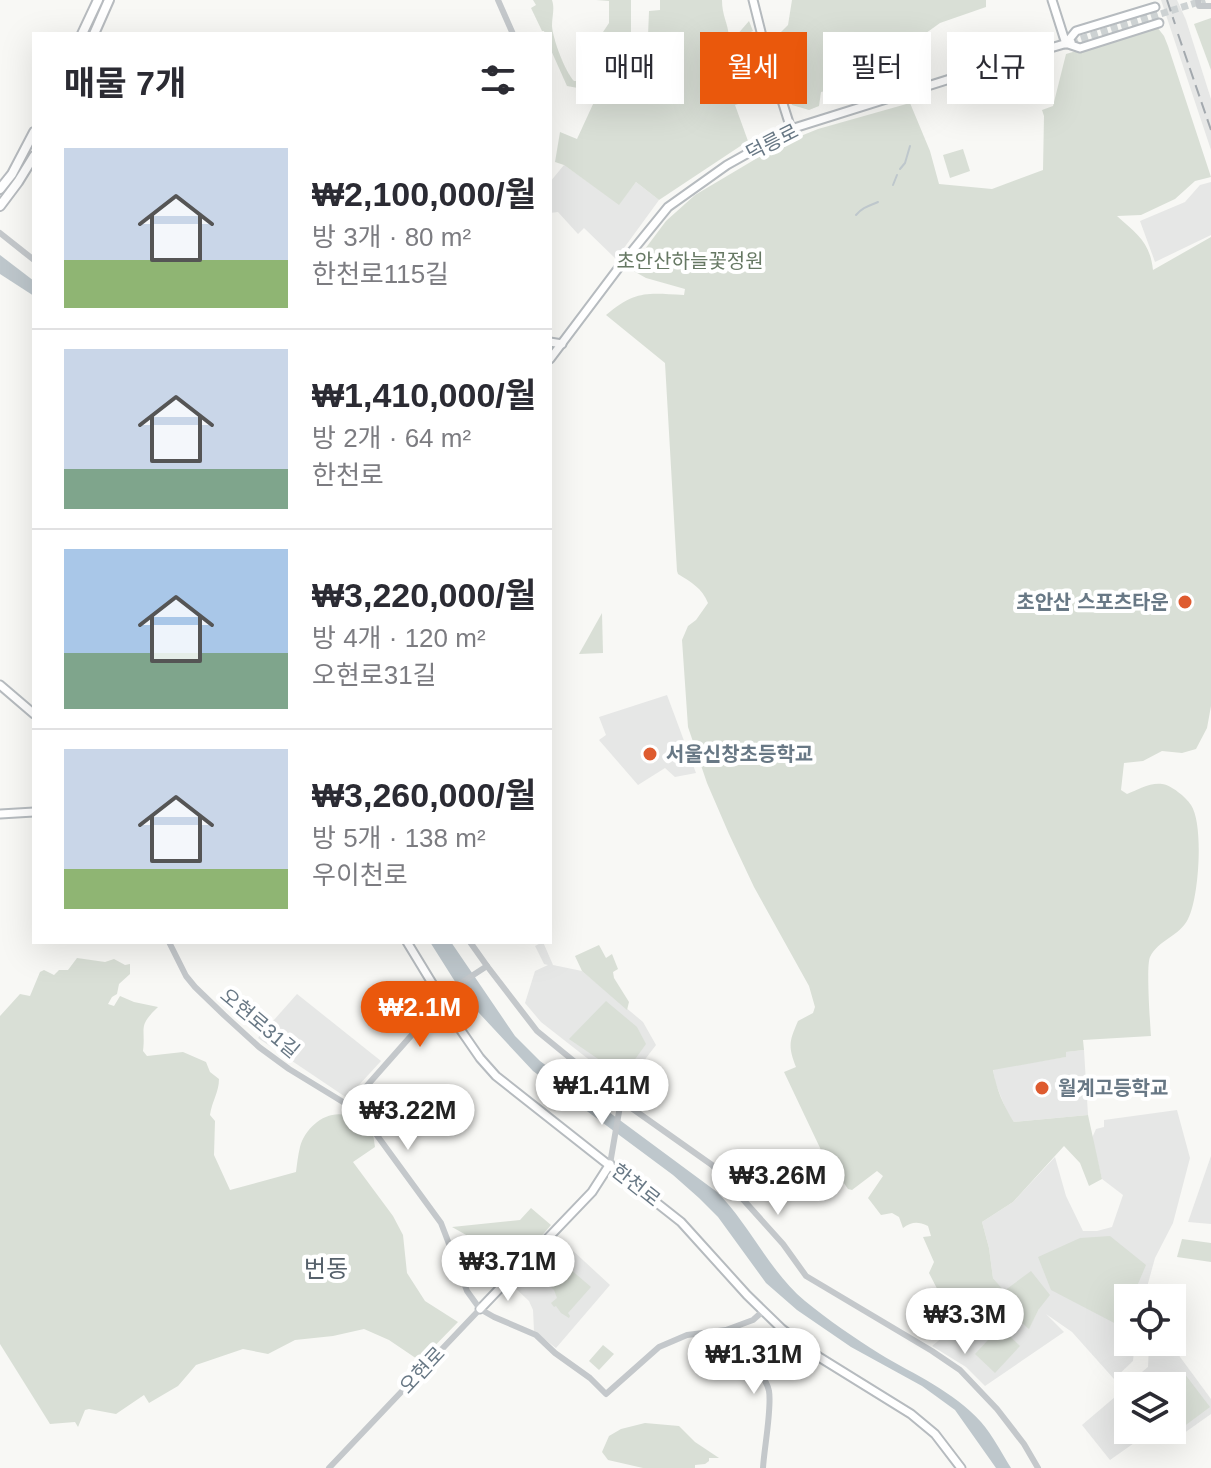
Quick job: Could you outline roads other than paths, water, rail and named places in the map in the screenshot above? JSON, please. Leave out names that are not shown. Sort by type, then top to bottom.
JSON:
[{"type":"main road","points":[[83,32],[98,0]]},
{"type":"main road","points":[[95,32],[109,0]]},
{"type":"main road","points":[[753,0],[791,129]]},
{"type":"main road","points":[[1052,0],[1068,43],[1080,48],[1159,23]]},
{"type":"main road","points":[[1068,43],[1076,31],[1155,7]]},
{"type":"main road","points":[[1126,16],[1136,21],[1131,32]]},
{"type":"main road","name":"덕릉로","points":[[552,356],[668,207],[727,165],[791,129],[1068,43]]},
{"type":"main road","points":[[0,189],[12,174],[32,136]]},
{"type":"main road","points":[[0,206],[32,159]]},
{"type":"main road","points":[[552,342],[562,344]]},
{"type":"main road","points":[[0,685],[32,712]]},
{"type":"main road","points":[[0,814],[32,812]]},
{"type":"main road","name":"한천로","points":[[408,944],[473,1049],[496,1076],[681,1222],[763,1311],[798,1342],[911,1414],[935,1434],[961,1468]]},
{"type":"main road","name":"오현로","points":[[480,1309],[592,1192],[610,1164]]},
{"type":"street","points":[[498,0],[512,32]]},
{"type":"street","points":[[1198,0],[1199,6],[1211,6]]},
{"type":"street","points":[[0,233],[32,258]]},
{"type":"street","name":"오현로31길","points":[[170,944],[186,976],[210,1003],[259,1047],[349,1106],[371,1128],[441,1223],[467,1291],[480,1309]]},
{"type":"street","points":[[471,944],[483,968],[537,1031],[623,1102],[712,1165],[783,1244],[806,1276],[960,1370],[997,1409],[1038,1468]]},
{"type":"street","points":[[349,1106],[425,1020],[441,996],[483,968]]},
{"type":"street","points":[[610,1164],[623,1102]]},
{"type":"street","points":[[480,1309],[536,1335],[606,1394],[659,1347],[687,1335],[720,1332],[753,1320],[763,1311]]},
{"type":"street","name":"오현로","points":[[329,1468],[480,1309]]},
{"type":"street","points":[[720,1332],[754,1367],[768,1387],[763,1468]]},
{"type":"waterway","points":[[900,169],[910,146]]},
{"type":"waterway","points":[[893,185],[897,175]]},
{"type":"waterway","points":[[856,215],[878,202]]},
{"type":"tunnel","points":[[1071,42],[1205,0]]},
{"type":"railway","points":[[1167,0],[1175,24]]},
{"type":"railway","points":[[1178,34],[1211,130]]},
{"type":"place","name":"초안산 스포츠타운","points":[[1185,602]]},
{"type":"place","name":"서울신창초등학교","points":[[650,754]]},
{"type":"place","name":"월계고등학교","points":[[1042,1088]]},
{"type":"district","name":"번동","points":[[326,1268]]},
{"type":"park label","name":"초안산하늘꽃정원","points":[[690,261]]}]
